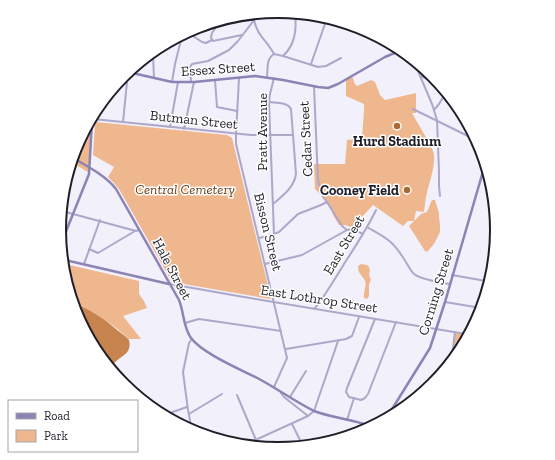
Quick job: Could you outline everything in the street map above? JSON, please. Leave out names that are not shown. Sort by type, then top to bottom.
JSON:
[{"type":"main road","name":"Essex Street","points":[[135,74],[172,82],[193,82],[255,76],[328,88],[394,53]]},
{"type":"main road","points":[[66,233],[88,176],[92,127]]},
{"type":"main road","name":"Hale Street","points":[[77,161],[114,186],[181,305],[189,334],[192,339]]},
{"type":"main road","name":"Corning Street","points":[[393,407],[428,352],[445,302],[482,175]]},
{"type":"main road","points":[[68,261],[169,284]]},
{"type":"main road","points":[[192,339],[212,354],[274,387],[280,392],[320,414],[363,424]]},
{"type":"street","points":[[283,56],[289,50],[295,36],[295,19]]},
{"type":"street","points":[[184,129],[193,82],[190,67],[192,64],[208,61],[229,50],[254,20]]},
{"type":"street","points":[[254,20],[258,33],[268,44],[274,54],[318,67],[323,67],[341,58]]},
{"type":"street","points":[[311,64],[325,23]]},
{"type":"street","points":[[212,40],[212,33],[216,27]]},
{"type":"street","points":[[193,36],[206,43],[212,40],[242,36]]},
{"type":"street","points":[[172,82],[181,42]]},
{"type":"street","points":[[267,77],[269,59],[274,54]]},
{"type":"street","points":[[153,59],[154,78]]},
{"type":"street","points":[[421,76],[437,120],[439,171],[438,186],[440,196]]},
{"type":"street","name":"Bisson Street","points":[[239,77],[236,144],[286,349],[287,360],[274,387]]},
{"type":"street","name":"Pratt Avenue","points":[[274,78],[269,102],[274,234]]},
{"type":"street","points":[[215,80],[217,107],[237,111]]},
{"type":"street","points":[[123,122],[127,81]]},
{"type":"street","points":[[170,127],[178,82]]},
{"type":"street","name":"Cedar Street","points":[[314,86],[318,181],[321,194],[342,226],[347,230]]},
{"type":"street","points":[[434,110],[443,97]]},
{"type":"street","points":[[269,102],[286,104],[290,106],[294,135],[296,174],[292,186],[273,204]]},
{"type":"street","points":[[413,109],[468,136]]},
{"type":"street","name":"Butman Street","points":[[96,120],[260,136],[294,135]]},
{"type":"street","points":[[259,238],[282,230],[298,214],[327,202]]},
{"type":"street","name":"East Street","points":[[315,308],[324,297],[376,210]]},
{"type":"street","points":[[66,212],[138,230]]},
{"type":"street","points":[[84,265],[100,220]]},
{"type":"street","points":[[367,227],[386,237],[392,242],[414,274],[427,279],[450,284]]},
{"type":"street","points":[[89,250],[98,253],[138,230]]},
{"type":"street","points":[[265,264],[302,255],[347,230],[352,230],[363,234]]},
{"type":"street","points":[[452,275],[483,280]]},
{"type":"street","name":"East Lothrop Street","points":[[169,284],[463,333]]},
{"type":"street","points":[[445,302],[475,307]]},
{"type":"street","points":[[286,349],[346,339],[352,336],[360,316]]},
{"type":"street","points":[[186,323],[199,319],[281,331]]},
{"type":"street","points":[[375,319],[347,388],[346,392],[349,397],[361,400],[368,394],[396,322]]},
{"type":"street","points":[[453,350],[455,332]]},
{"type":"street","points":[[190,423],[183,368],[189,343],[192,339]]},
{"type":"street","points":[[237,395],[256,440],[308,416],[314,411],[338,341]]},
{"type":"street","points":[[290,397],[306,371]]},
{"type":"street","points":[[280,392],[308,416]]},
{"type":"street","points":[[188,414],[222,394]]},
{"type":"street","points":[[347,420],[354,398]]},
{"type":"street","points":[[170,413],[187,408]]},
{"type":"street","points":[[292,424],[300,441]]},
{"type":"green space","points":[[352,76],[357,86],[371,80],[375,82],[380,95],[385,100],[416,93],[416,113],[412,113],[433,152],[434,164],[426,196],[424,212],[416,211],[414,221],[408,221],[403,226],[373,205],[354,228],[339,225],[333,215],[329,203],[315,189],[314,164],[345,164],[347,140],[362,139],[364,104],[346,96],[346,80]]},
{"type":"green space","name":"Central Cemetery","points":[[96,122],[227,135],[232,138],[271,298],[270,299],[172,282],[119,189],[108,177],[114,167],[93,155]]},
{"type":"green space","points":[[92,127],[88,172],[76,165],[87,136]]},
{"type":"green space","points":[[432,200],[435,200],[439,213],[440,232],[434,244],[427,252],[409,226],[421,214],[427,212]]},
{"type":"green space","points":[[361,264],[367,265],[370,270],[369,275],[371,280],[369,284],[369,296],[367,299],[364,298],[366,285],[365,281],[358,269],[358,266]]},
{"type":"green space","points":[[69,265],[139,281],[139,294],[147,308],[123,316],[141,339],[129,339],[103,318],[80,306]]},
{"type":"green space","points":[[454,333],[462,334],[454,348],[453,350]]},
{"type":"shaded area","points":[[80,306],[102,318],[129,340],[129,350],[114,364],[101,348],[87,324]]},
{"type":"place","name":"Hurd Stadium","points":[[397,126]]},
{"type":"place","name":"Cooney Field","points":[[407,190]]}]
